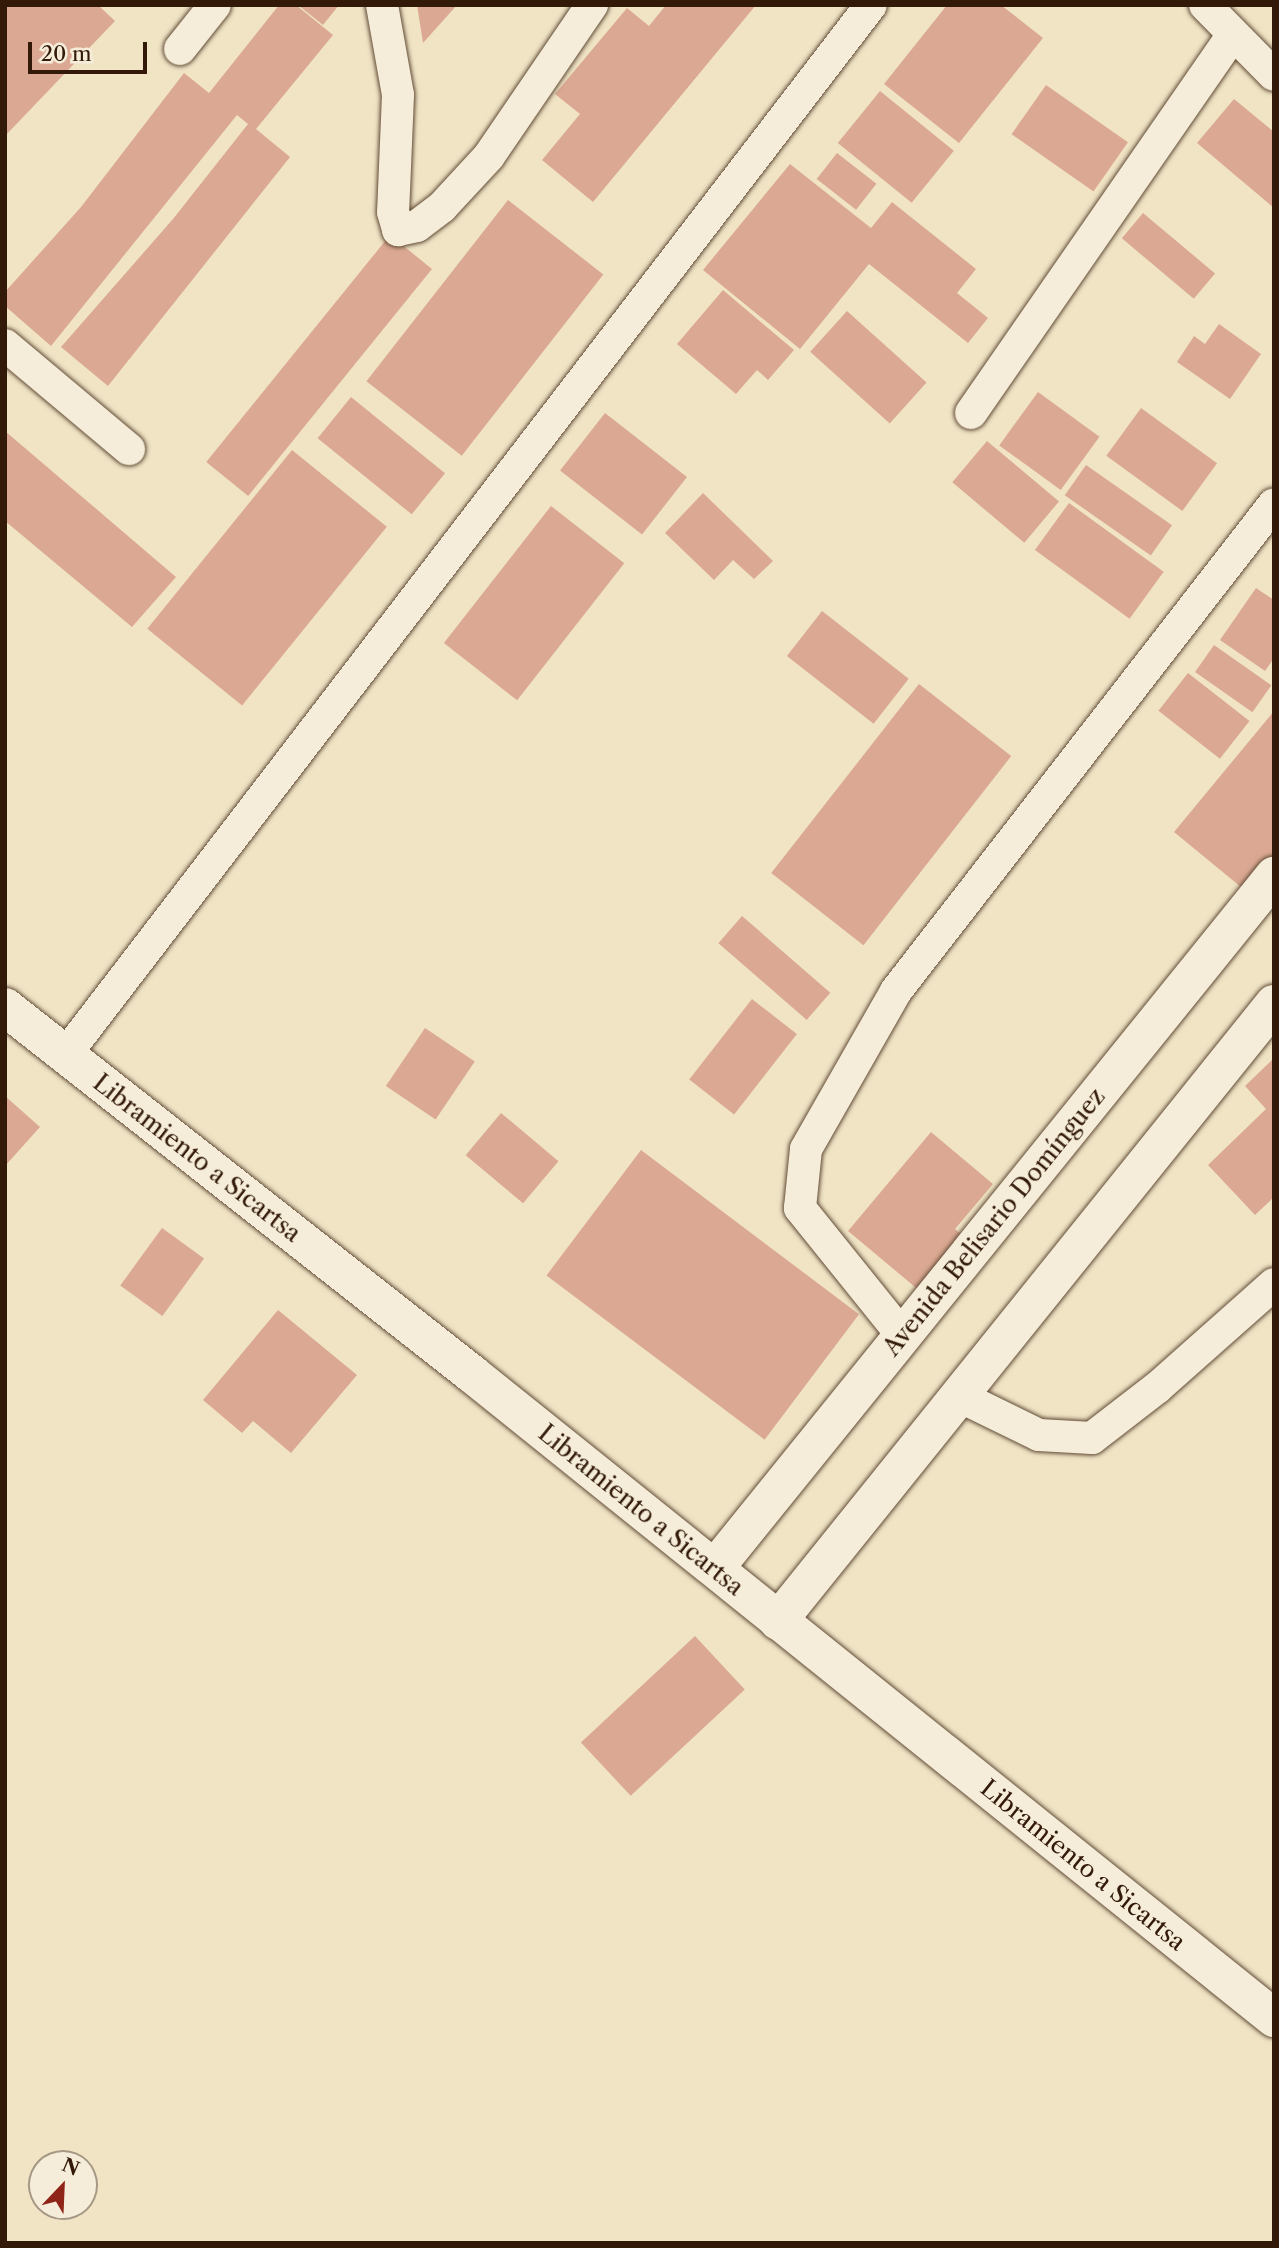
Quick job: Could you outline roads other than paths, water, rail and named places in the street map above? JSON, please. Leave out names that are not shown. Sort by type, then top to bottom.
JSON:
[{"type":"street","points":[[180,49],[215,5]]},
{"type":"street","points":[[382,5],[398,94],[393,212],[398,230],[417,226],[442,207],[489,156],[592,5]]},
{"type":"street","points":[[66,1054],[871,5]]},
{"type":"street","points":[[1205,5],[1274,75]]},
{"type":"street","points":[[971,413],[1233,36]]},
{"type":"street","points":[[5,345],[129,449]]},
{"type":"street","points":[[902,1335],[800,1208],[806,1149],[896,991],[1274,504]]},
{"type":"street","name":"Avenida Belisario Domínguez","points":[[715,1568],[1274,876]]},
{"type":"street","points":[[778,1621],[1274,1004]]},
{"type":"street","name":"Libramiento a Sicartsa","points":[[5,1007],[715,1568],[1274,2018]]},
{"type":"street","points":[[959,1396],[1040,1435],[1092,1438],[1158,1387],[1274,1284]]}]
